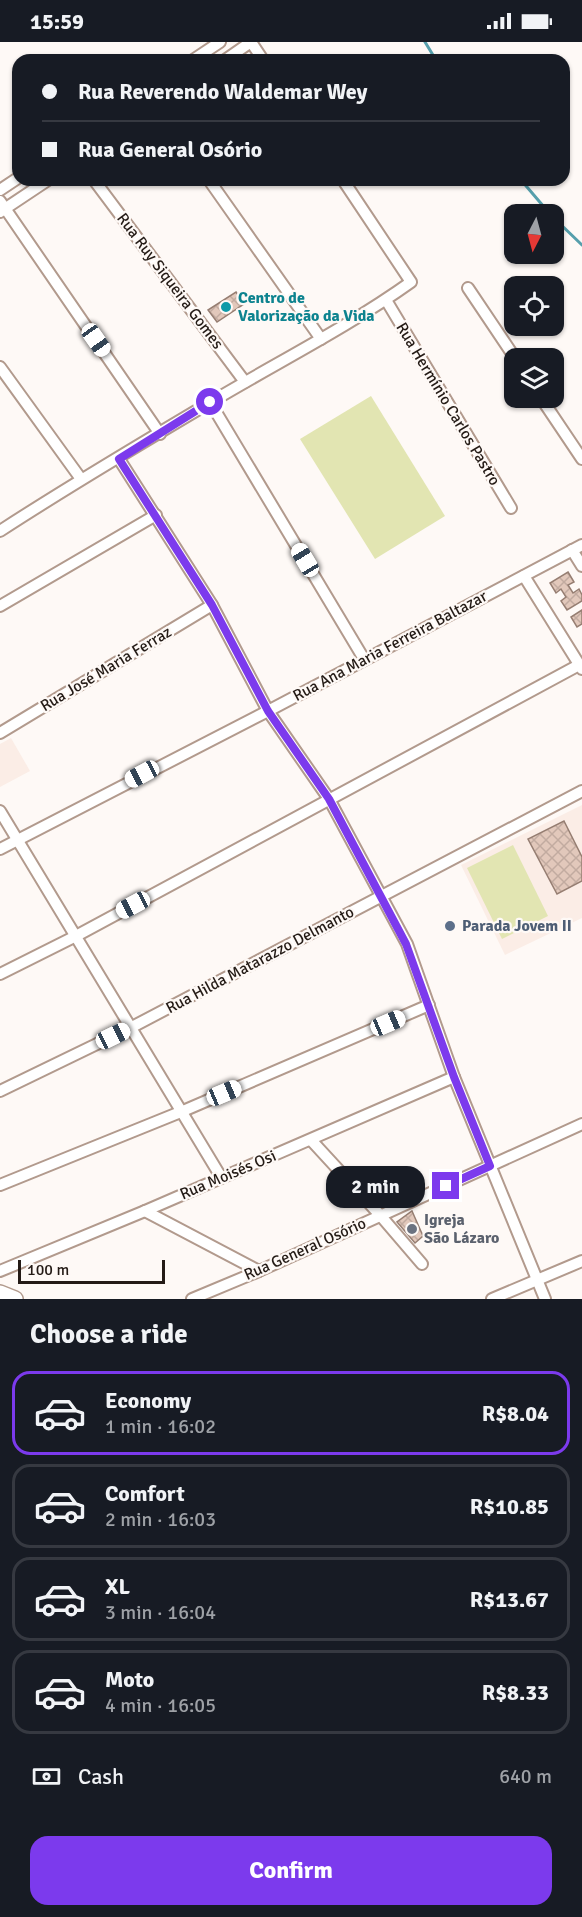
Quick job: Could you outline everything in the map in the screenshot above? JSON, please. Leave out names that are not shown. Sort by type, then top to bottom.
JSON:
[{"type":"main road","points":[[0,1293],[15,1299]]},
{"type":"street","points":[[202,54],[220,42]]},
{"type":"street","points":[[234,54],[251,42]]},
{"type":"street","points":[[38,186],[2,208],[160,434]]},
{"type":"street","name":"Rua Ruy Siqueira Gomes","points":[[98,186],[245,382]]},
{"type":"street","points":[[213,186],[321,339]]},
{"type":"street","points":[[0,531],[81,479],[119,459],[210,402],[321,339],[386,300],[411,282],[347,186]]},
{"type":"street","points":[[468,288],[508,348]]},
{"type":"street","name":"Rua Hermínio Carlos Pastro","points":[[386,300],[511,508]]},
{"type":"street","points":[[0,367],[81,479]]},
{"type":"street","points":[[210,402],[364,659]]},
{"type":"street","points":[[548,408],[582,459]]},
{"type":"street","points":[[119,459],[212,605],[268,711],[329,799],[406,944],[454,1077],[545,1299]]},
{"type":"street","points":[[0,606],[156,515]]},
{"type":"street","points":[[577,547],[582,566]]},
{"type":"street","name":"Rua Ana Maria Ferreira Baltazar","points":[[0,849],[268,711],[577,547]]},
{"type":"street","points":[[0,974],[76,936],[329,799],[581,667],[524,576]]},
{"type":"street","name":"Rua José Maria Ferraz","points":[[0,733],[212,605]]},
{"type":"street","name":"Rua Hilda Matarazzo Delmanto","points":[[0,1091],[132,1027],[582,791]]},
{"type":"street","points":[[0,811],[221,1177]]},
{"type":"street","points":[[0,1185],[183,1111],[429,1005]]},
{"type":"street","name":"Rua Moisés Osi","points":[[0,1271],[146,1211],[454,1077]]},
{"type":"street","name":"Rua General Osório","points":[[192,1299],[259,1271],[582,1124]]},
{"type":"street","points":[[310,1140],[422,1264]]},
{"type":"street","points":[[146,1211],[259,1271]]},
{"type":"street","points":[[492,1299],[582,1260]]},
{"type":"shaded area","points":[[11,738],[30,771],[0,787],[0,744]]},
{"type":"shaded area","points":[[582,805],[582,918],[505,955],[461,865]]},
{"type":"green space","points":[[371,396],[445,516],[375,559],[300,439]]},
{"type":"green space","points":[[513,845],[548,916],[502,939],[467,868]]},
{"type":"building","name":"Centro de Valorização da Vida","points":[[236,292],[244,304],[217,322],[208,310]]},
{"type":"building","points":[[568,572],[574,582],[568,585],[573,593],[579,589],[582,601],[567,610],[561,601],[566,597],[561,589],[556,593],[550,583]]},
{"type":"building","points":[[582,610],[582,624],[577,627],[571,617]]},
{"type":"building","points":[[564,821],[582,857],[582,881],[557,894],[528,839]]},
{"type":"building","name":"Igreja São Lázaro","points":[[412,1211],[423,1236],[415,1243],[397,1222]]},
{"type":"waterway","points":[[425,42],[432,54]]},
{"type":"waterway","points":[[526,186],[541,204]]},
{"type":"waterway","points":[[564,228],[582,245]]},
{"type":"place","name":"Centro de Valorização da Vida","points":[[226,307]]},
{"type":"place","name":"Parada Jovem II","points":[[450,926]]},
{"type":"place","name":"Igreja São Lázaro","points":[[412,1229]]},
{"type":"route","points":[[210,402],[119,459],[212,605],[268,711],[329,799],[406,944],[454,1077],[490,1166],[446,1186]]}]
